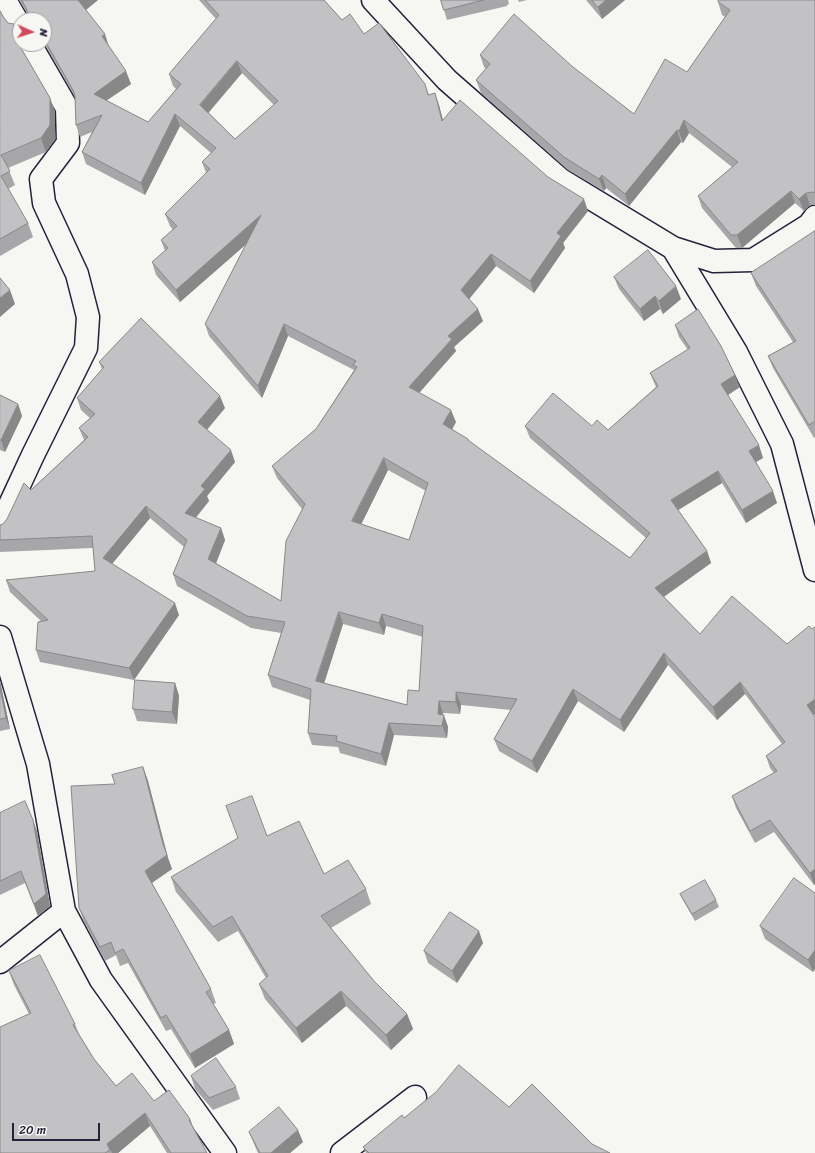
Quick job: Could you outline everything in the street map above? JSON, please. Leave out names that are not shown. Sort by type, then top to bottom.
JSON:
[{"type":"street","points":[[5,0],[12,12]]},
{"type":"street","points":[[373,0],[447,80],[561,180],[673,248],[714,261],[753,260],[809,225],[815,217]]},
{"type":"street","points":[[0,526],[86,348],[88,317],[77,274],[44,203],[41,179],[68,143],[67,108],[35,52]]},
{"type":"street","points":[[673,248],[736,352],[782,444],[815,570]]},
{"type":"street","points":[[0,637],[38,764],[64,911],[101,980],[225,1153]]},
{"type":"street","points":[[0,962],[64,911]]},
{"type":"street","points":[[342,1153],[415,1097]]},
{"type":"building","points":[[22,0],[78,0],[105,34],[102,36],[126,71],[94,94],[148,122],[181,84],[169,74],[219,15],[205,0],[324,0],[342,20],[350,14],[364,34],[379,23],[425,84],[428,95],[435,93],[442,121],[460,100],[548,177],[584,199],[557,233],[561,236],[530,281],[491,254],[461,290],[478,309],[448,336],[452,339],[409,387],[451,410],[443,424],[468,439],[630,558],[650,533],[525,426],[553,393],[592,426],[597,420],[608,430],[658,386],[650,373],[690,348],[675,325],[698,309],[721,346],[735,375],[721,384],[759,445],[749,451],[773,491],[742,510],[718,471],[671,500],[707,551],[655,588],[700,634],[732,596],[787,644],[809,626],[812,629],[815,627],[815,699],[807,705],[815,717],[815,869],[810,873],[770,820],[750,831],[732,796],[777,771],[766,756],[785,742],[740,682],[713,707],[664,653],[620,720],[573,689],[532,761],[494,739],[517,699],[456,692],[456,702],[439,701],[438,714],[444,715],[442,726],[389,723],[381,754],[336,741],[337,736],[308,733],[311,689],[268,675],[285,622],[247,616],[173,574],[187,540],[146,506],[103,558],[175,603],[129,668],[36,650],[38,622],[48,620],[6,580],[95,571],[92,536],[0,540],[0,525],[7,519],[24,483],[31,490],[88,437],[79,428],[95,414],[77,398],[104,367],[99,362],[141,318],[220,396],[198,422],[231,450],[201,486],[205,489],[185,513],[221,528],[208,559],[281,601],[286,541],[305,504],[272,466],[316,429],[357,367],[353,365],[356,361],[284,324],[258,386],[205,324],[261,215],[176,290],[152,262],[168,248],[161,240],[177,226],[165,214],[210,169],[202,162],[216,148],[175,114],[141,183],[82,152],[102,115],[76,125],[75,96],[73,90],[51,52],[52,12],[27,12]],"holes":[[[237,61],[278,101],[235,139],[200,105]],[[384,458],[428,483],[409,540],[352,521]],[[339,612],[379,623],[382,614],[423,626],[419,691],[408,690],[407,705],[316,681]]]},
{"type":"building","points":[[441,0],[484,0],[444,10]]},
{"type":"building","points":[[592,0],[606,0],[598,7]]},
{"type":"building","points":[[719,0],[815,0],[815,193],[806,193],[799,199],[791,191],[737,235],[731,235],[698,196],[738,162],[684,120],[679,131],[677,130],[625,194],[602,175],[599,179],[564,157],[476,80],[490,64],[480,55],[514,14],[573,67],[634,114],[665,59],[687,72],[730,10],[718,2]]},
{"type":"building","points":[[0,11],[8,23],[12,24],[12,52],[23,52],[50,98],[50,125],[41,138],[1,155],[10,171],[1,176],[28,223],[0,239]]},
{"type":"building","points":[[815,231],[815,421],[809,425],[768,356],[796,341],[751,273]]},
{"type":"building","points":[[648,250],[676,286],[659,301],[655,296],[640,309],[614,277]]},
{"type":"building","points":[[0,278],[10,290],[0,298]]},
{"type":"building","points":[[0,395],[18,404],[1,440],[0,440]]},
{"type":"building","points":[[135,680],[175,683],[172,712],[133,709]]},
{"type":"building","points":[[0,688],[6,718],[0,719]]},
{"type":"building","points":[[143,767],[167,855],[145,871],[211,989],[206,992],[229,1030],[190,1054],[166,1015],[161,1018],[123,949],[115,953],[111,942],[100,947],[79,908],[71,786],[115,784],[112,775]]},
{"type":"building","points":[[252,796],[267,836],[299,821],[324,874],[348,860],[366,889],[321,916],[374,981],[407,1014],[386,1035],[341,991],[296,1028],[259,984],[268,976],[232,916],[213,927],[171,877],[238,838],[226,806]]},
{"type":"building","points":[[25,801],[33,820],[46,894],[34,904],[21,871],[0,881],[0,813]]},
{"type":"building","points":[[794,878],[815,893],[815,950],[808,960],[760,926]]},
{"type":"building","points":[[705,880],[716,900],[692,914],[680,894]]},
{"type":"building","points":[[450,912],[479,931],[452,971],[424,951]]},
{"type":"building","points":[[40,955],[75,1024],[73,1025],[94,1059],[116,1086],[132,1073],[154,1101],[169,1090],[190,1119],[189,1120],[207,1153],[171,1153],[145,1113],[107,1144],[110,1150],[105,1153],[0,1153],[0,1027],[31,1013],[9,971]]},
{"type":"building","points":[[216,1058],[236,1087],[209,1098],[191,1076]]},
{"type":"building","points":[[459,1065],[509,1107],[532,1084],[592,1144],[610,1153],[369,1153],[363,1147],[402,1115],[404,1118],[436,1092]]},
{"type":"building","points":[[279,1107],[298,1130],[271,1153],[260,1153],[249,1132]]}]
